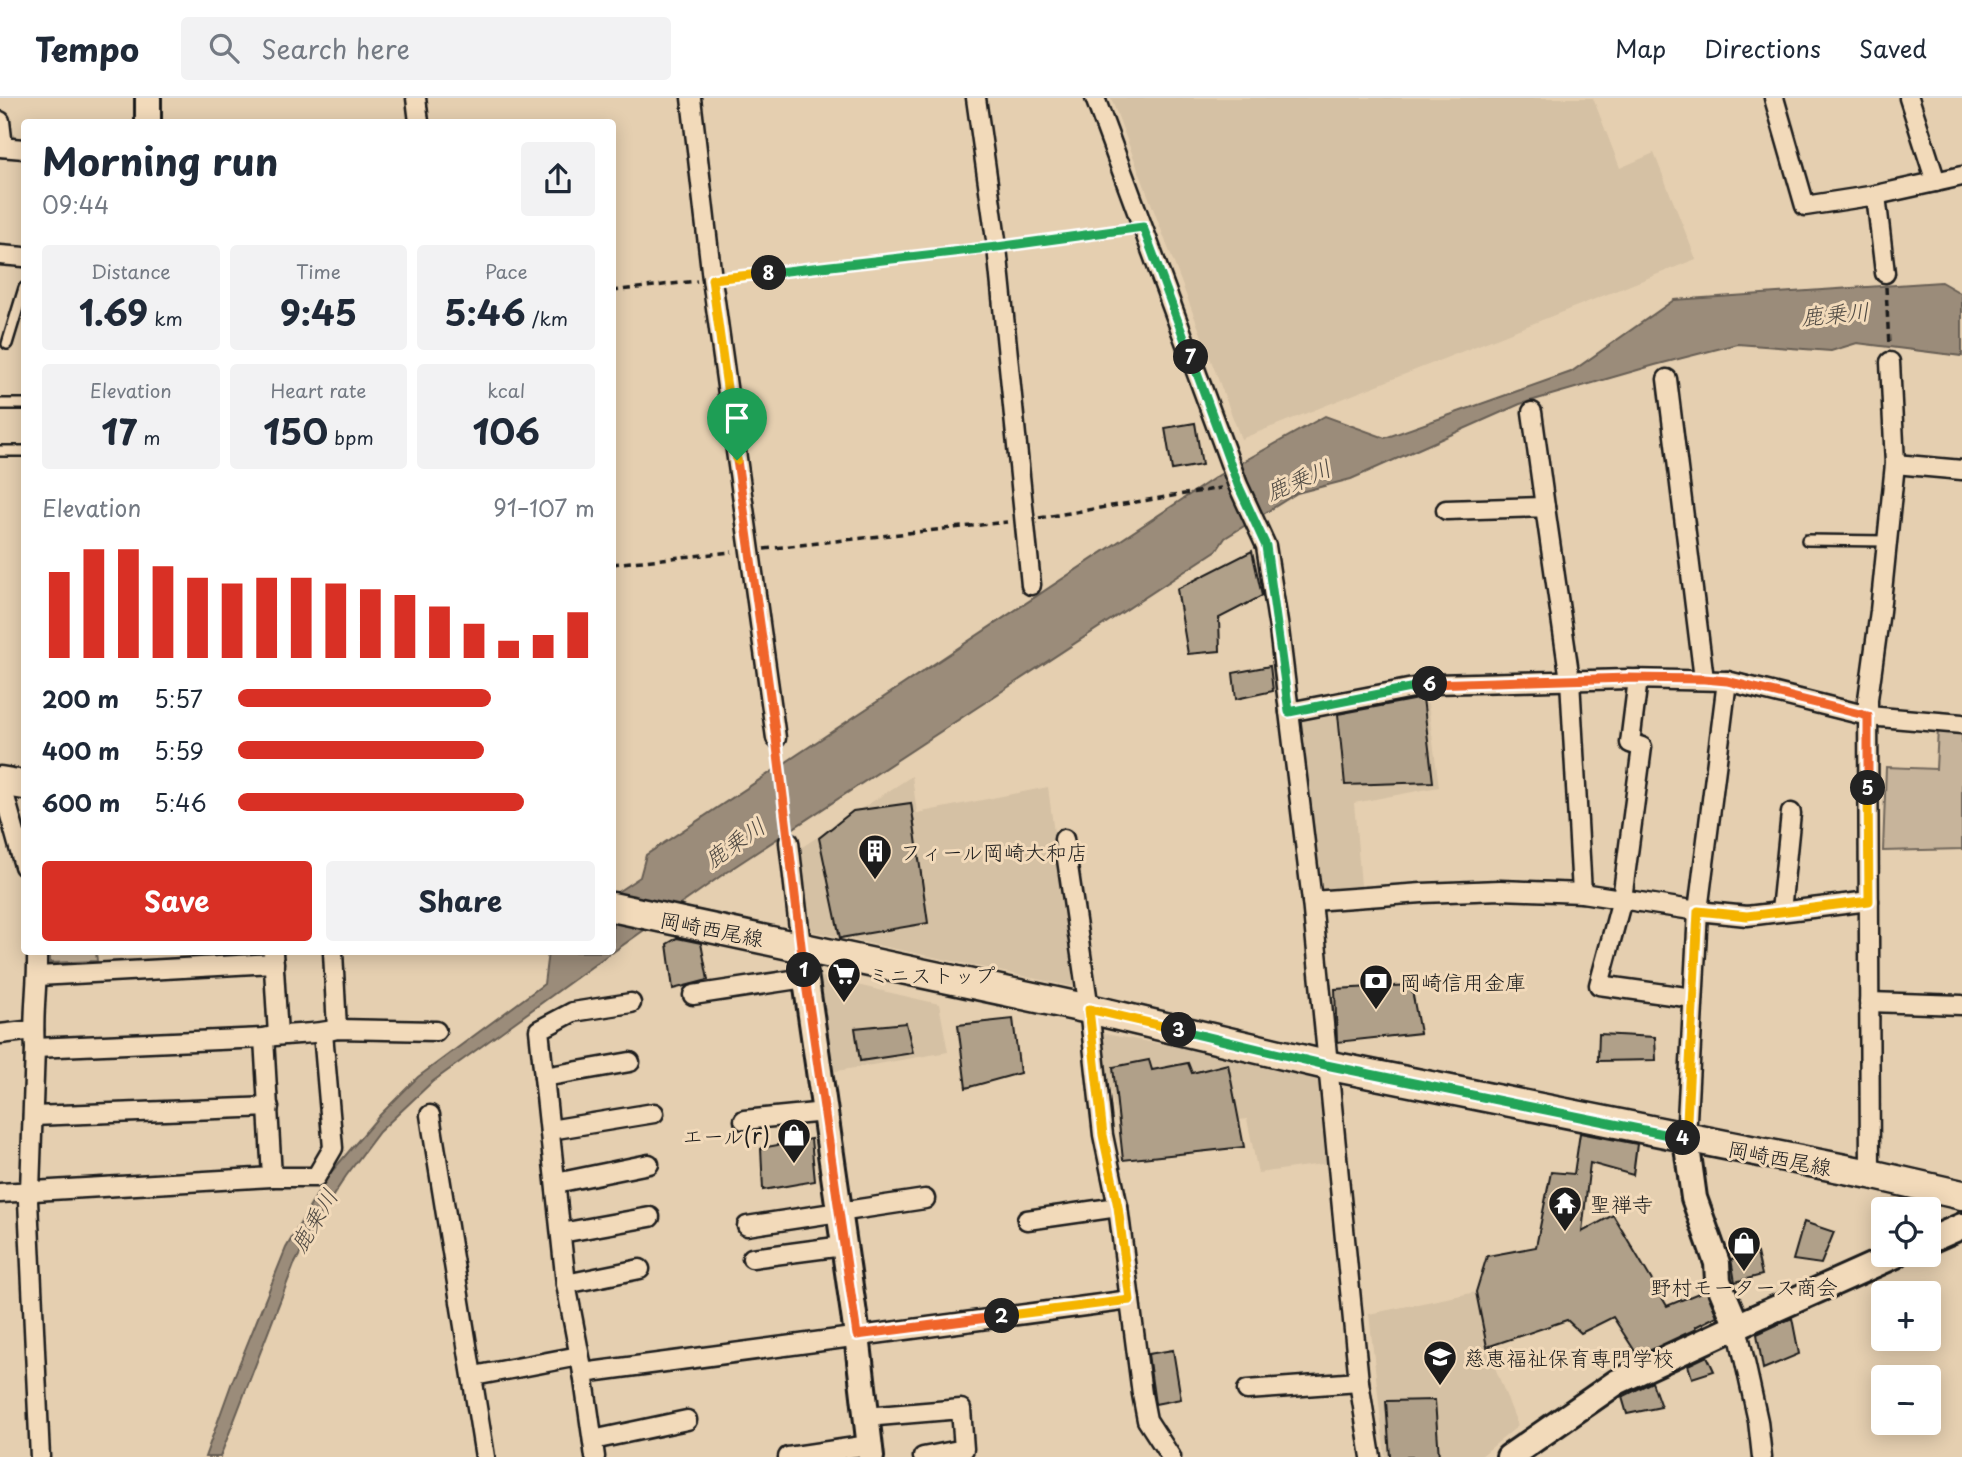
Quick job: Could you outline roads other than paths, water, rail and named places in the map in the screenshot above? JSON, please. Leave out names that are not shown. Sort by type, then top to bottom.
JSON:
[{"type":"main road","name":"岡崎西尾線","points":[[616,908],[1089,1009],[1326,1065],[1870,1174],[1962,1195]]},
{"type":"street","points":[[148,98],[148,119]]},
{"type":"street","points":[[416,98],[419,119]]},
{"type":"street","points":[[691,98],[712,279],[776,738]]},
{"type":"street","points":[[976,98],[997,247],[1031,585]]},
{"type":"street","points":[[1096,98],[1238,485],[1266,546],[1312,901],[1359,1382],[1371,1457]]},
{"type":"street","points":[[1909,98],[1936,182]]},
{"type":"street","points":[[1779,99],[1805,206],[1876,195],[1962,176]]},
{"type":"street","points":[[0,121],[1,147],[21,149]]},
{"type":"street","points":[[1876,195],[1885,273]]},
{"type":"street","points":[[0,255],[21,257]]},
{"type":"street","points":[[1870,1174],[1868,699],[1895,464],[1890,362]]},
{"type":"street","points":[[1667,379],[1704,679]]},
{"type":"street","points":[[1532,412],[1570,680],[1582,893]]},
{"type":"street","points":[[1895,464],[1962,470]]},
{"type":"street","points":[[1446,510],[1545,507]]},
{"type":"street","points":[[1638,679],[1630,743],[1642,747],[1622,899],[1599,985],[1693,998]]},
{"type":"street","points":[[1289,712],[1434,684],[1704,679],[1727,681],[1868,716],[1962,724]]},
{"type":"street","points":[[1727,681],[1698,911],[1686,1139],[1694,1198],[1717,1262],[1718,1281],[1737,1326],[1758,1422],[1762,1457]]},
{"type":"street","points":[[11,783],[5,797],[21,855]]},
{"type":"street","points":[[1781,911],[1791,813]]},
{"type":"street","points":[[1064,839],[1089,1009],[1103,1135],[1118,1207],[1132,1332],[1147,1420],[1171,1457]]},
{"type":"street","points":[[788,1457],[870,1451],[857,1335],[805,978],[789,842]]},
{"type":"street","points":[[1312,901],[1422,892],[1500,890],[1582,893],[1747,916],[1869,901]]},
{"type":"street","points":[[37,955],[28,1201],[40,1457]]},
{"type":"street","points":[[0,1193],[272,1177],[316,1177],[333,1148],[330,1031],[333,955]]},
{"type":"street","points":[[38,976],[274,957],[269,1107],[272,1177]]},
{"type":"street","points":[[693,995],[805,978]]},
{"type":"street","points":[[1870,1002],[1962,1005]]},
{"type":"street","points":[[631,1003],[573,1012],[539,1030],[566,1284],[594,1448],[687,1420]]},
{"type":"street","points":[[0,1034],[34,1039],[271,1036],[330,1031],[436,1031]]},
{"type":"street","points":[[544,1077],[630,1062]]},
{"type":"street","points":[[33,1116],[269,1107]]},
{"type":"street","points":[[744,1121],[825,1112]]},
{"type":"street","points":[[550,1130],[654,1113]]},
{"type":"street","points":[[430,1115],[485,1457]]},
{"type":"street","points":[[556,1183],[649,1164]]},
{"type":"street","points":[[747,1226],[925,1199]]},
{"type":"street","points":[[1027,1220],[1118,1207]]},
{"type":"street","points":[[561,1233],[650,1217]]},
{"type":"street","points":[[1941,1235],[1962,1226]]},
{"type":"street","points":[[752,1258],[843,1246]]},
{"type":"street","points":[[1509,1457],[1617,1382],[1871,1266]]},
{"type":"street","points":[[566,1284],[640,1269]]},
{"type":"street","points":[[474,1376],[857,1335],[1130,1300]]},
{"type":"street","points":[[1247,1390],[1359,1382]]},
{"type":"street","points":[[866,1417],[961,1409],[964,1449],[923,1457]]},
{"type":"lane","points":[[7,344],[21,298]]},
{"type":"lane","points":[[0,404],[21,404]]},
{"type":"lane","points":[[0,451],[21,451]]},
{"type":"lane","points":[[1807,540],[1887,541]]},
{"type":"water","name":"鹿乗川","points":[[1941,282],[1962,294],[1962,356],[1857,343],[1831,351],[1737,344],[1520,404],[1351,479],[1297,493],[1225,538],[1217,550],[725,873],[616,950],[616,893],[640,877],[646,855],[1219,475],[1325,416],[1385,438],[1571,372],[1674,300]]},
{"type":"water","name":"鹿乗川","points":[[548,955],[608,955],[432,1082],[379,1132],[321,1214],[294,1265],[220,1457],[205,1457],[286,1248],[327,1177],[380,1115],[418,1077],[544,984]]},
{"type":"place","name":"フィール岡崎大和店","points":[[875,881]]},
{"type":"place","name":"ミニストップ","points":[[844,1004]]},
{"type":"place","name":"岡崎信用金庫","points":[[1376,1011]]},
{"type":"place","name":"エール(r)","points":[[794,1165]]},
{"type":"place","name":"聖禅寺","points":[[1565,1233]]},
{"type":"place","name":"野村モータース商会","points":[[1744,1273]]},
{"type":"place","name":"慈恵福祉保育専門学校","points":[[1440,1387]]}]
